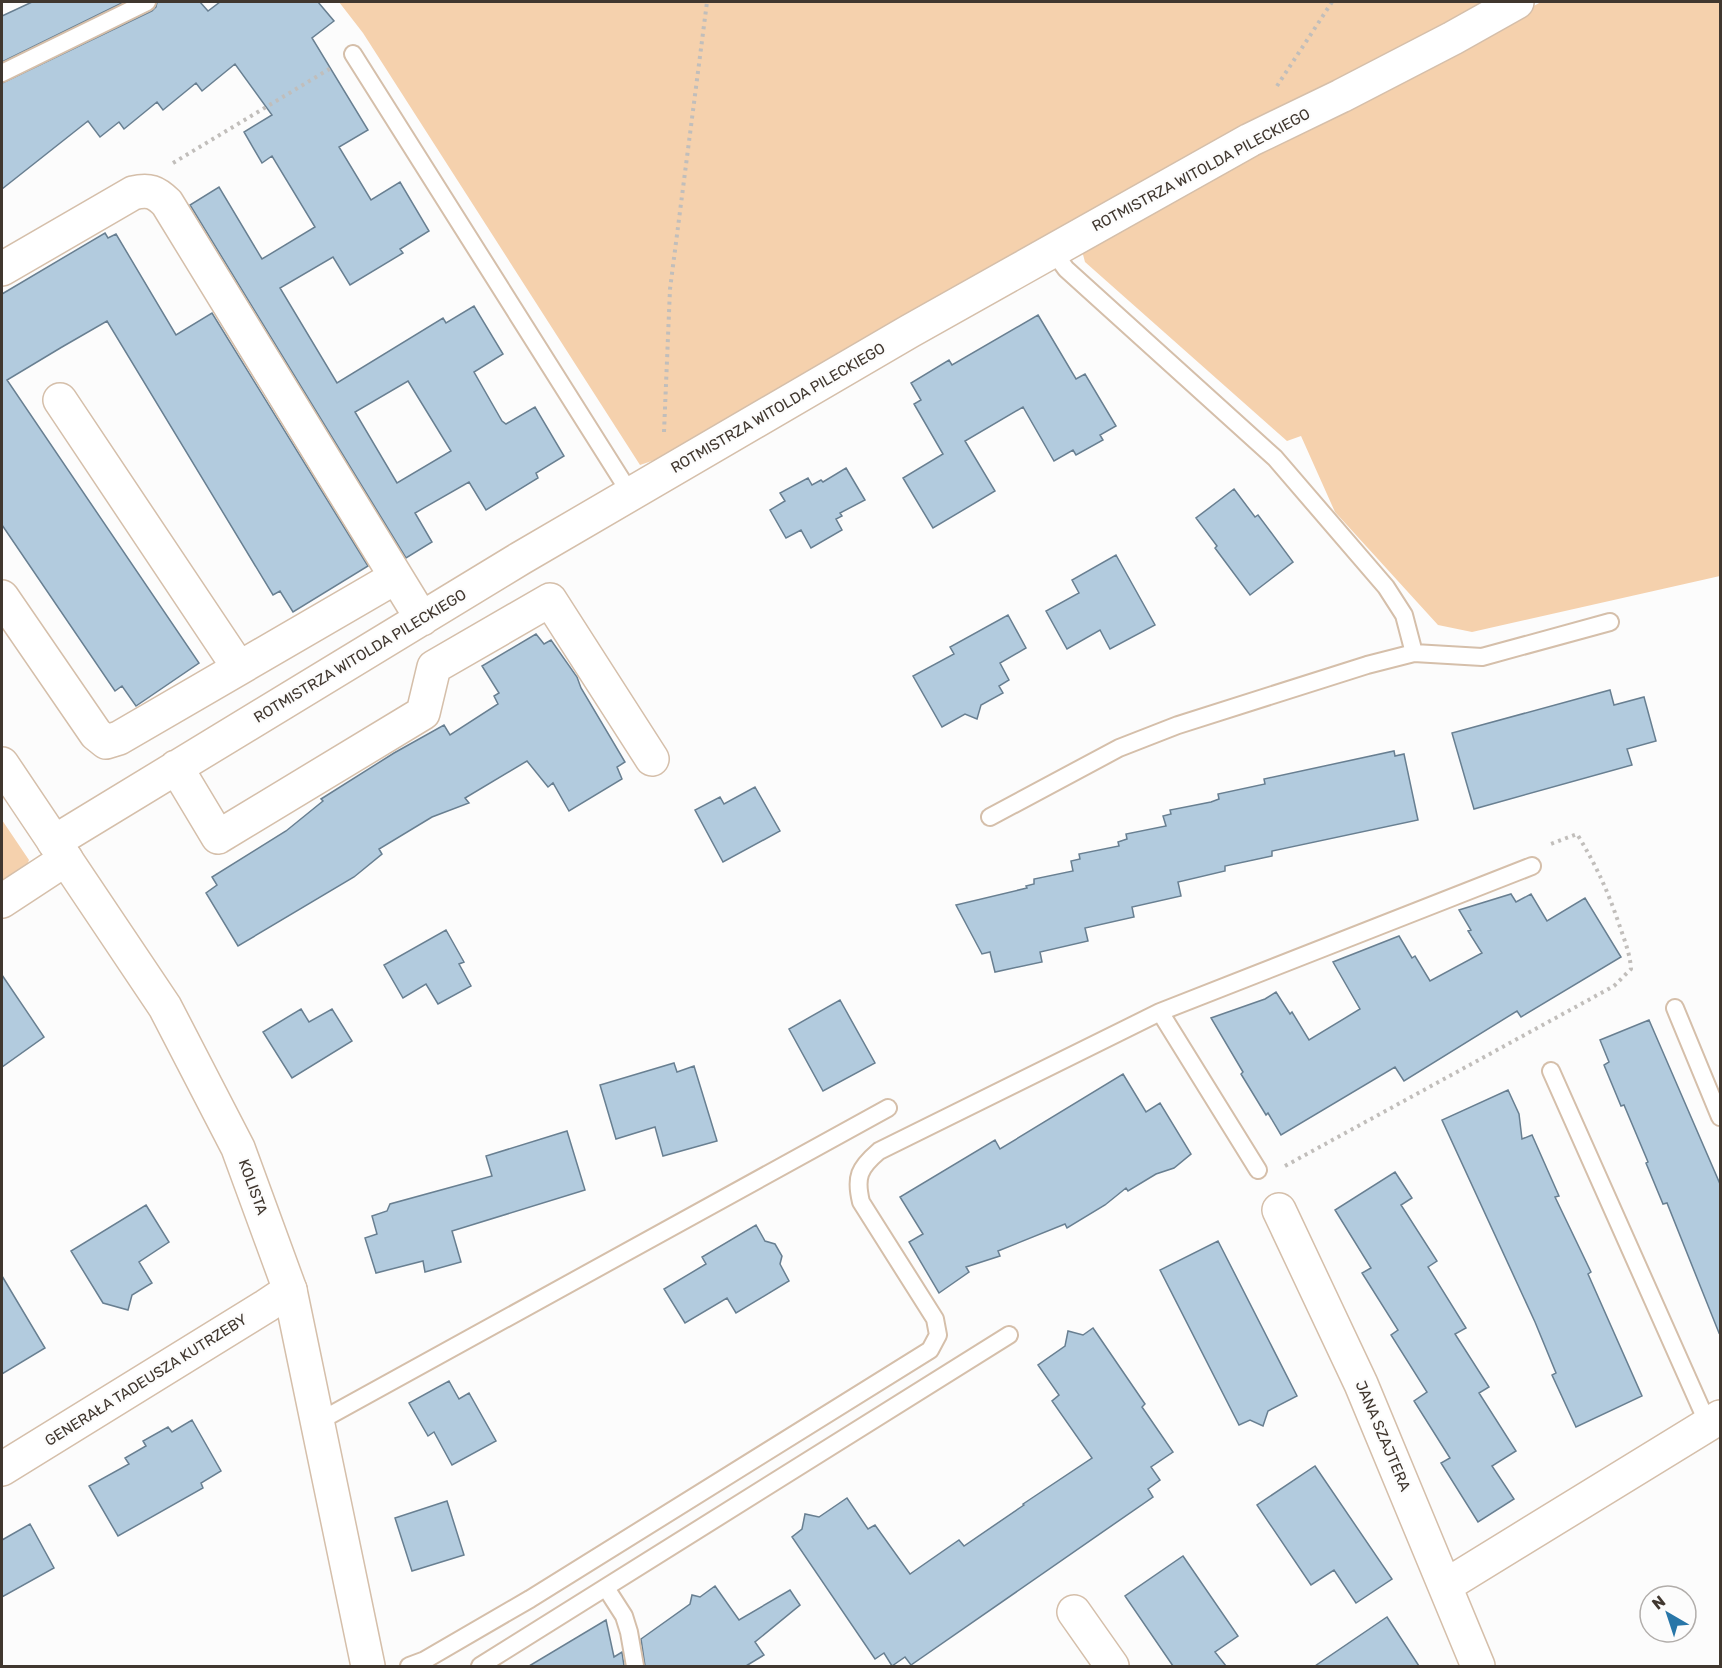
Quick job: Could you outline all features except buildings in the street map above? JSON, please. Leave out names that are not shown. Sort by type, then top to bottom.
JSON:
[{"type":"street","name":"ROTMISTRZA WITOLDA PILECKIEGO","points":[[2,901],[60,850],[176,767],[630,493],[1052,250],[1250,140],[1341,96],[1517,2]]},
{"type":"street","points":[[2,269],[133,193],[146,189],[159,195],[167,204],[422,619]]},
{"type":"street","points":[[60,400],[239,668]]},
{"type":"street","points":[[2,597],[96,734],[106,742],[119,738],[396,577]]},
{"type":"street","points":[[176,767],[218,837],[423,713],[434,667],[550,600],[652,759]]},
{"type":"street","name":"KOLISTA","points":[[2,764],[165,1007],[238,1148],[290,1290],[368,1666]]},
{"type":"street","name":"JANA SZAJTERA","points":[[1279,1210],[1361,1384],[1478,1666]]},
{"type":"street","name":"GENERAŁA TADEUSZA KUTRZEBY","points":[[2,1469],[290,1290]]},
{"type":"street","points":[[1445,1586],[1714,1420]]},
{"type":"street","points":[[1074,1612],[1112,1666]]},
{"type":"lane","points":[[2,73],[147,2]]},
{"type":"lane","points":[[353,54],[630,493]]},
{"type":"lane","points":[[1052,250],[1066,269],[1275,458],[1386,587],[1404,615],[1414,653]]},
{"type":"lane","points":[[990,817],[1119,748],[1178,725],[1367,665],[1414,653],[1482,657],[1610,622]]},
{"type":"lane","points":[[409,1666],[425,1660],[530,1599],[930,1350],[938,1335],[935,1319],[861,1202],[858,1188],[859,1175],[865,1162],[879,1151],[1160,1012],[1532,866]]},
{"type":"lane","points":[[1675,1008],[1720,1117]]},
{"type":"lane","points":[[1160,1012],[1258,1170]]},
{"type":"lane","points":[[1551,1071],[1714,1420]]},
{"type":"lane","points":[[316,1423],[888,1108]]},
{"type":"lane","points":[[480,1666],[1009,1335]]},
{"type":"lane","points":[[606,1588],[624,1616],[635,1666]]},
{"type":"path","points":[[662,475],[670,289],[707,2]]},
{"type":"path","points":[[1250,140],[1259,114],[1332,2]]},
{"type":"path","points":[[146,189],[153,175],[353,54]]},
{"type":"path","points":[[1258,1170],[1273,1172],[1614,986],[1625,977],[1631,969],[1628,948],[1604,879],[1577,834],[1542,847],[1532,866]]},
{"type":"shaded area","points":[[339,2],[1490,2],[681,451],[640,465],[363,33]]},
{"type":"shaded area","points":[[1541,2],[1720,2],[1720,576],[1472,632],[1438,625],[1335,512],[1301,436],[1287,441],[1085,262],[1081,247],[1250,153],[1339,113]]},
{"type":"shaded area","points":[[2,820],[29,860],[25,870],[2,886]]}]
